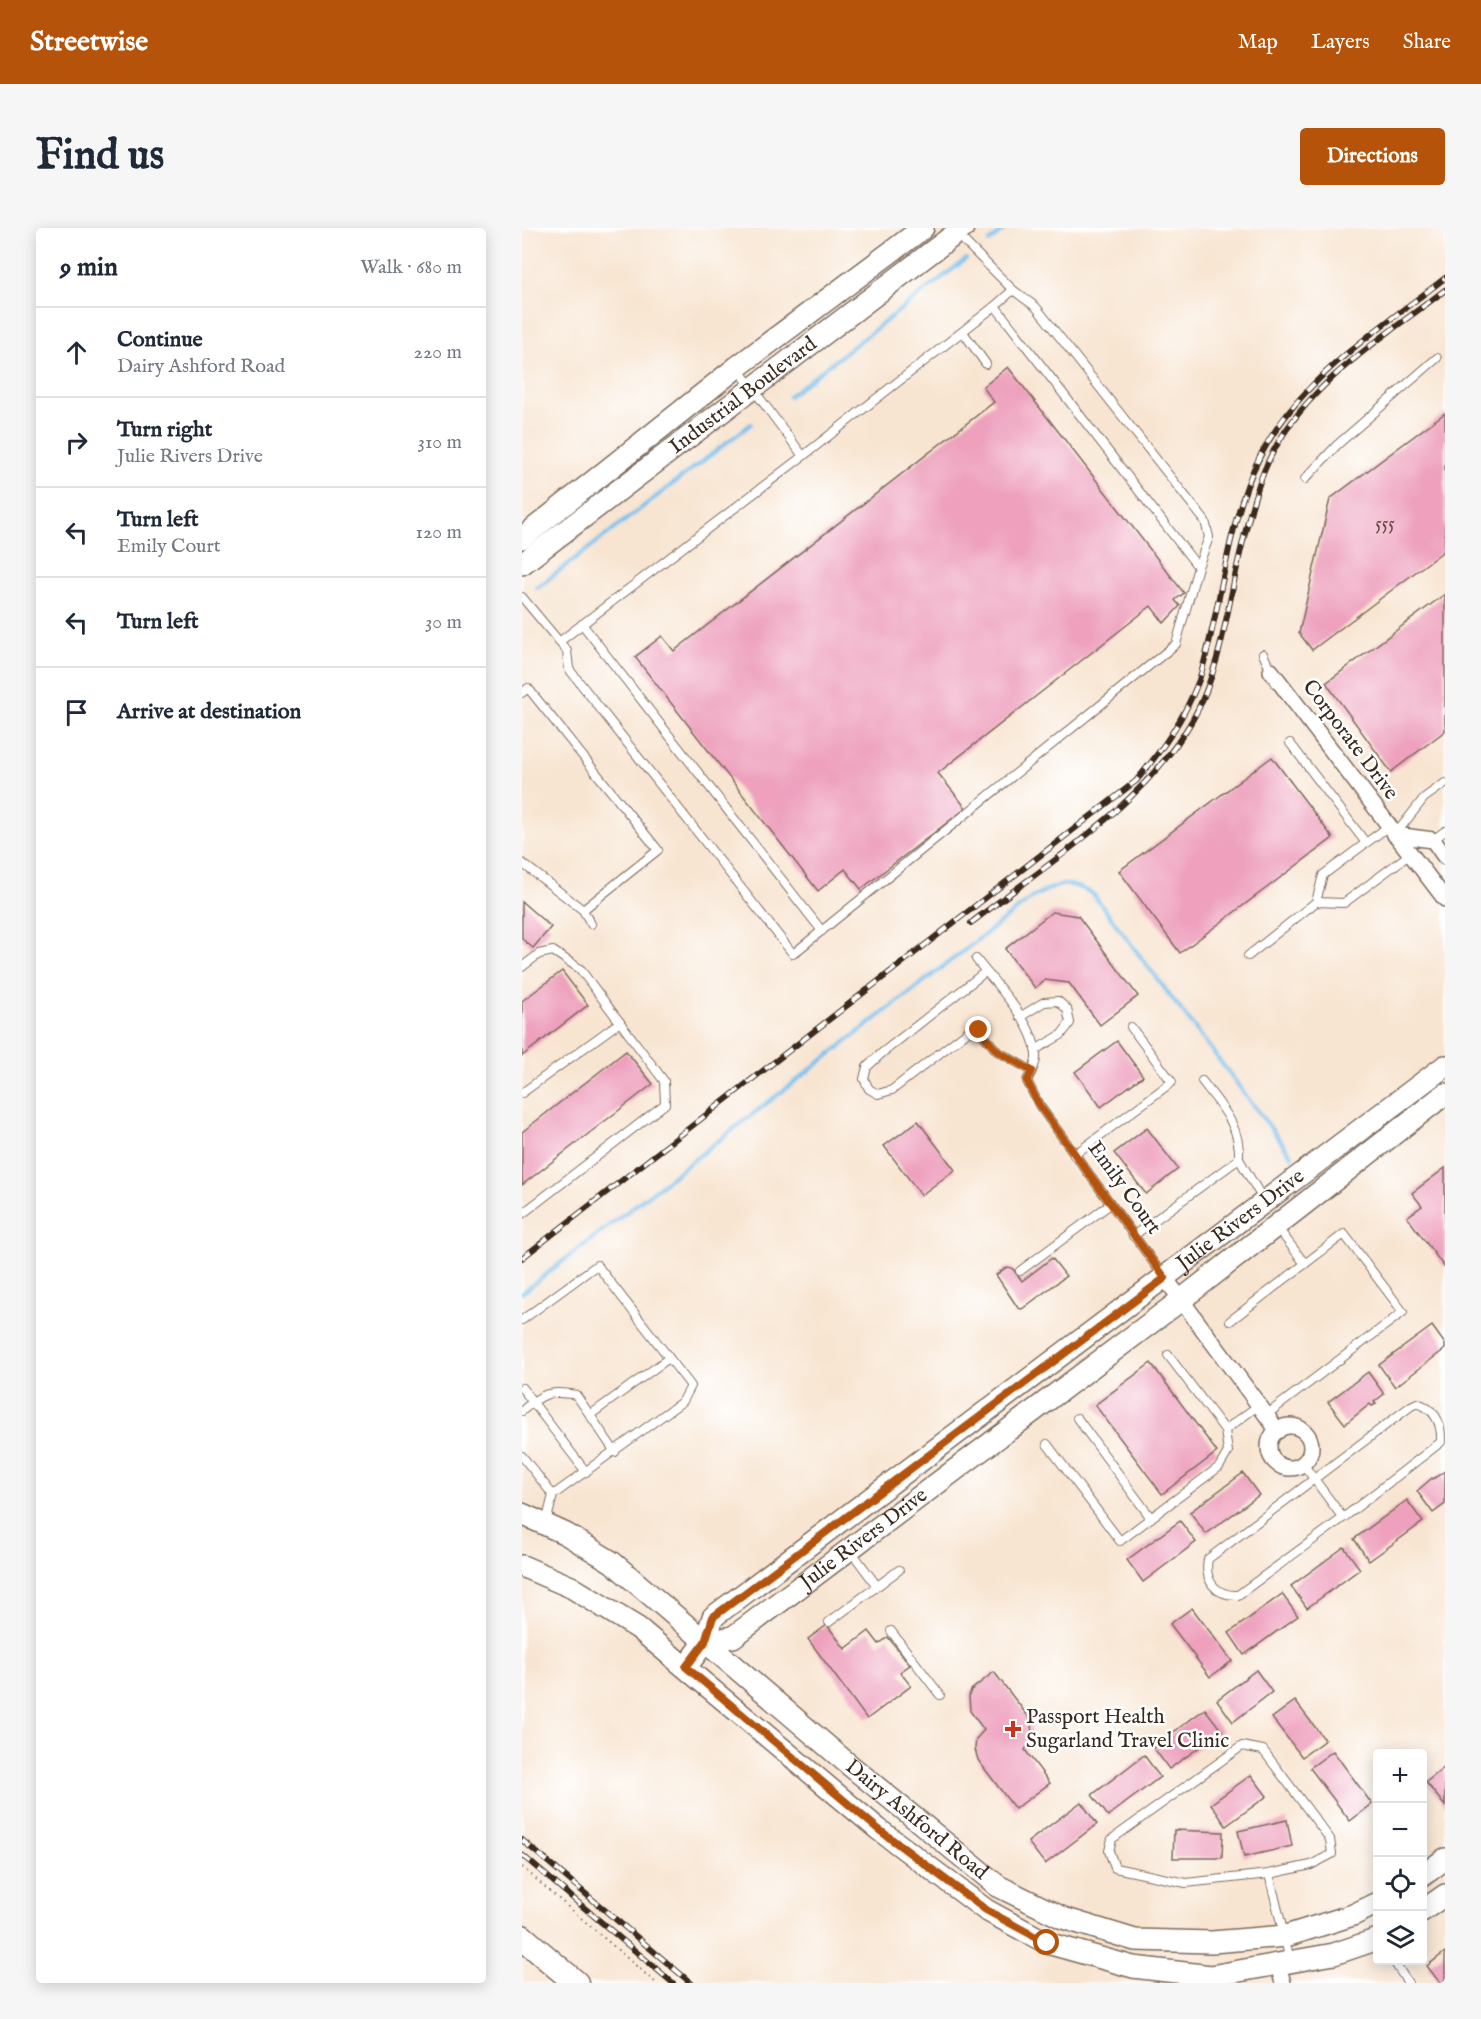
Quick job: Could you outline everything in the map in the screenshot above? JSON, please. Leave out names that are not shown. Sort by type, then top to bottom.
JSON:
[{"type":"main road","points":[[522,1937],[576,1983]]},
{"type":"street","name":"Industrial Boulevard","points":[[522,538],[737,368],[923,228]]},
{"type":"street","name":"Industrial Boulevard","points":[[522,564],[753,389],[957,230]]},
{"type":"street","name":"Corporate Drive","points":[[1271,671],[1445,899]]},
{"type":"street","points":[[1392,830],[1439,836],[1445,858]]},
{"type":"street","name":"Julie Rivers Drive","points":[[686,1667],[705,1642],[713,1617],[1445,1066]]},
{"type":"street","name":"Julie Rivers Drive","points":[[705,1642],[733,1637],[1181,1300],[1445,1094]]},
{"type":"street","points":[[1265,1203],[1276,1226]]},
{"type":"street","name":"Emily Court","points":[[1165,1278],[1278,1431]]},
{"type":"street","points":[[974,1420],[991,1441]]},
{"type":"street","points":[[1283,1427],[1296,1427],[1307,1434],[1311,1447],[1303,1464],[1289,1468],[1276,1462],[1272,1456],[1270,1442],[1283,1427]]},
{"type":"street","name":"Dairy Ashford Road","points":[[522,1514],[612,1562],[847,1763],[998,1886],[1063,1918],[1135,1940],[1212,1942],[1286,1936],[1353,1915],[1373,1905]]},
{"type":"street","name":"Dairy Ashford Road","points":[[522,1566],[553,1578],[597,1601],[638,1628],[878,1829],[986,1910],[1047,1943],[1133,1967],[1210,1976],[1284,1970],[1373,1940]]},
{"type":"street","points":[[1427,1872],[1445,1859]]},
{"type":"street","points":[[1427,1908],[1445,1895]]},
{"type":"lane","points":[[522,597],[567,651],[569,669],[793,954],[1176,644],[1209,537],[1204,522],[1036,307],[1013,290],[957,230]]},
{"type":"lane","points":[[559,642],[963,332],[1013,290]]},
{"type":"lane","points":[[995,306],[1198,567]]},
{"type":"lane","points":[[963,332],[986,364]]},
{"type":"lane","points":[[1305,479],[1337,445],[1437,358]]},
{"type":"lane","points":[[737,368],[803,456]]},
{"type":"lane","points":[[582,624],[822,931]]},
{"type":"lane","points":[[1263,654],[1271,671]]},
{"type":"lane","points":[[522,693],[528,688],[658,850],[583,910]]},
{"type":"lane","points":[[1290,743],[1366,843]]},
{"type":"lane","points":[[1248,956],[1316,902],[1323,875],[1366,843],[1392,830],[1424,798],[1445,783]]},
{"type":"lane","points":[[1316,902],[1344,903],[1410,854]]},
{"type":"lane","points":[[522,863],[583,910],[591,924]]},
{"type":"lane","points":[[522,968],[539,954],[553,951],[567,958],[580,969],[664,1081],[665,1104],[522,1214]]},
{"type":"lane","points":[[976,959],[1020,1017],[1035,1043],[1035,1050],[1061,1035],[1070,1023],[1067,1009],[1058,1001],[1044,1002],[1020,1017]]},
{"type":"lane","points":[[986,972],[882,1053],[867,1067],[864,1079],[869,1089],[878,1094],[892,1090],[968,1032],[979,1030],[997,1051],[1032,1071]]},
{"type":"lane","points":[[522,1094],[620,1022]]},
{"type":"lane","points":[[1074,1155],[1172,1082],[1131,1028]]},
{"type":"lane","name":"Emily Court","points":[[1035,1050],[1036,1062],[1027,1081],[1039,1105],[1109,1205],[1165,1278]]},
{"type":"lane","points":[[1202,1081],[1230,1117],[1238,1132],[1239,1159],[1265,1203]]},
{"type":"lane","points":[[1133,1236],[1239,1159]]},
{"type":"lane","points":[[1020,1271],[1109,1205]]},
{"type":"lane","points":[[1276,1226],[1305,1264]]},
{"type":"lane","points":[[1225,1430],[1262,1410],[1403,1312],[1344,1234],[1230,1321]]},
{"type":"lane","points":[[522,1320],[597,1264],[691,1386],[684,1401],[553,1496],[545,1525]]},
{"type":"lane","points":[[1047,1444],[1120,1541],[1225,1461],[1229,1441],[1225,1430],[1168,1355]]},
{"type":"lane","points":[[590,1414],[669,1358]]},
{"type":"lane","points":[[522,1388],[586,1472]]},
{"type":"lane","points":[[522,1411],[532,1402],[553,1390],[576,1395],[615,1452]]},
{"type":"lane","points":[[1417,1403],[1426,1406],[1440,1423],[1441,1442],[1343,1518],[1238,1595],[1226,1596],[1213,1587],[1205,1573],[1208,1559],[1411,1406],[1417,1403]]},
{"type":"lane","points":[[1077,1418],[1151,1518]]},
{"type":"lane","points":[[522,1455],[553,1496]]},
{"type":"lane","points":[[1303,1464],[1343,1518]]},
{"type":"lane","points":[[849,1549],[877,1586]]},
{"type":"lane","points":[[829,1622],[899,1570]]},
{"type":"lane","points":[[891,1631],[940,1695]]},
{"type":"lane","points":[[1242,1746],[1263,1750],[1330,1839],[1332,1854],[1311,1865],[1269,1874],[1186,1883],[1115,1868],[1109,1851],[1112,1839],[1242,1746]]},
{"type":"lane","points":[[1269,1874],[1286,1936],[1284,1970]]},
{"type":"lane","points":[[1396,1965],[1408,1983]]},
{"type":"path","points":[[522,1867],[656,1983]]},
{"type":"building","points":[[1008,367],[1184,593],[1175,600],[1180,606],[1164,623],[1151,606],[938,773],[966,808],[861,889],[845,869],[818,891],[635,657],[662,636],[674,651],[994,402],[983,387]]},
{"type":"building","points":[[1445,413],[1445,550],[1312,650],[1299,633],[1330,499]]},
{"type":"building","points":[[1445,594],[1445,731],[1391,772],[1326,683]]},
{"type":"building","points":[[1272,757],[1333,838],[1180,953],[1119,871]]},
{"type":"building","points":[[522,902],[551,927],[533,948],[522,939]]},
{"type":"building","points":[[1052,912],[1078,916],[1138,996],[1100,1025],[1069,983],[1045,980],[1035,988],[1005,949]]},
{"type":"building","points":[[562,971],[588,1005],[522,1056],[522,1001]]},
{"type":"building","points":[[1117,1041],[1143,1076],[1101,1107],[1075,1072]]},
{"type":"building","points":[[626,1051],[653,1084],[522,1185],[522,1132]]},
{"type":"building","points":[[918,1121],[955,1170],[921,1195],[884,1146]]},
{"type":"building","points":[[1147,1128],[1178,1169],[1146,1194],[1114,1153]]},
{"type":"building","points":[[1445,1168],[1445,1268],[1407,1217],[1422,1206],[1412,1193]]},
{"type":"building","points":[[1052,1258],[1066,1276],[1022,1309],[1018,1308],[996,1275],[1007,1267],[1012,1268],[1022,1281]]},
{"type":"building","points":[[1432,1326],[1445,1344],[1445,1349],[1395,1387],[1379,1365]]},
{"type":"building","points":[[1151,1363],[1217,1452],[1162,1494],[1095,1405]]},
{"type":"building","points":[[1368,1372],[1384,1394],[1374,1402],[1376,1404],[1372,1406],[1370,1404],[1345,1424],[1328,1402]]},
{"type":"building","points":[[1445,1471],[1445,1504],[1433,1513],[1417,1491],[1432,1478]]},
{"type":"building","points":[[1243,1473],[1259,1495],[1206,1534],[1190,1512]]},
{"type":"building","points":[[1407,1500],[1423,1522],[1369,1561],[1354,1539]]},
{"type":"building","points":[[1180,1521],[1196,1542],[1143,1582],[1127,1560]]},
{"type":"building","points":[[1344,1547],[1360,1569],[1307,1608],[1291,1586]]},
{"type":"building","points":[[1282,1594],[1298,1616],[1244,1655],[1229,1633]]},
{"type":"building","points":[[1192,1608],[1232,1661],[1210,1677],[1170,1624]]},
{"type":"building","points":[[827,1625],[845,1649],[869,1631],[879,1644],[888,1637],[910,1665],[900,1672],[911,1686],[867,1719],[808,1639]]},
{"type":"building","points":[[1256,1670],[1272,1692],[1233,1722],[1217,1700]]},
{"type":"building","points":[[994,1672],[1031,1720],[1032,1740],[1025,1750],[1050,1783],[1015,1809],[978,1760],[975,1749],[976,1739],[984,1730],[970,1711],[969,1696],[971,1690]]},
{"type":"building","points":[[1295,1701],[1325,1740],[1302,1757],[1272,1718]]},
{"type":"building","points":[[1205,1709],[1222,1731],[1169,1769],[1153,1747]]},
{"type":"building","points":[[1333,1751],[1372,1804],[1350,1821],[1310,1768]]},
{"type":"building","points":[[1144,1755],[1160,1777],[1108,1816],[1092,1795]]},
{"type":"building","points":[[1445,1767],[1445,1806],[1427,1783]]},
{"type":"building","points":[[1251,1775],[1267,1796],[1226,1826],[1211,1804]]},
{"type":"building","points":[[1081,1802],[1097,1824],[1045,1864],[1028,1842]]},
{"type":"building","points":[[1287,1820],[1292,1846],[1244,1857],[1238,1831]]},
{"type":"building","points":[[1174,1830],[1223,1832],[1222,1858],[1173,1858]]},
{"type":"building","points":[[1445,1952],[1445,1983],[1440,1983],[1427,1966]]},
{"type":"waterway","points":[[989,242],[1006,228]]},
{"type":"waterway","points":[[789,396],[966,259]]},
{"type":"waterway","points":[[537,588],[751,424]]},
{"type":"waterway","points":[[522,1293],[1033,897],[1056,886],[1076,886],[1093,894],[1292,1156]]},
{"type":"railway","points":[[522,1258],[1136,781],[1172,734],[1199,680],[1239,510],[1262,452],[1282,421],[1330,368],[1445,278]]},
{"type":"railway","points":[[971,923],[1092,831],[1148,779],[1172,750],[1193,719],[1210,681],[1222,640],[1249,516],[1257,489],[1274,450],[1308,402],[1329,381],[1351,361],[1445,290]]},
{"type":"railway","points":[[522,1840],[691,1983]]},
{"type":"railway","points":[[522,1855],[673,1983]]},
{"type":"place","name":"Passport Health Sugarland Travel Clinic","points":[[1013,1729]]},
{"type":"route","points":[[979,1030],[997,1051],[1032,1071],[1027,1081],[1039,1105],[1109,1205],[1165,1278],[713,1617],[705,1642],[686,1667],[878,1829],[903,1845],[986,1910],[1047,1943]]}]
